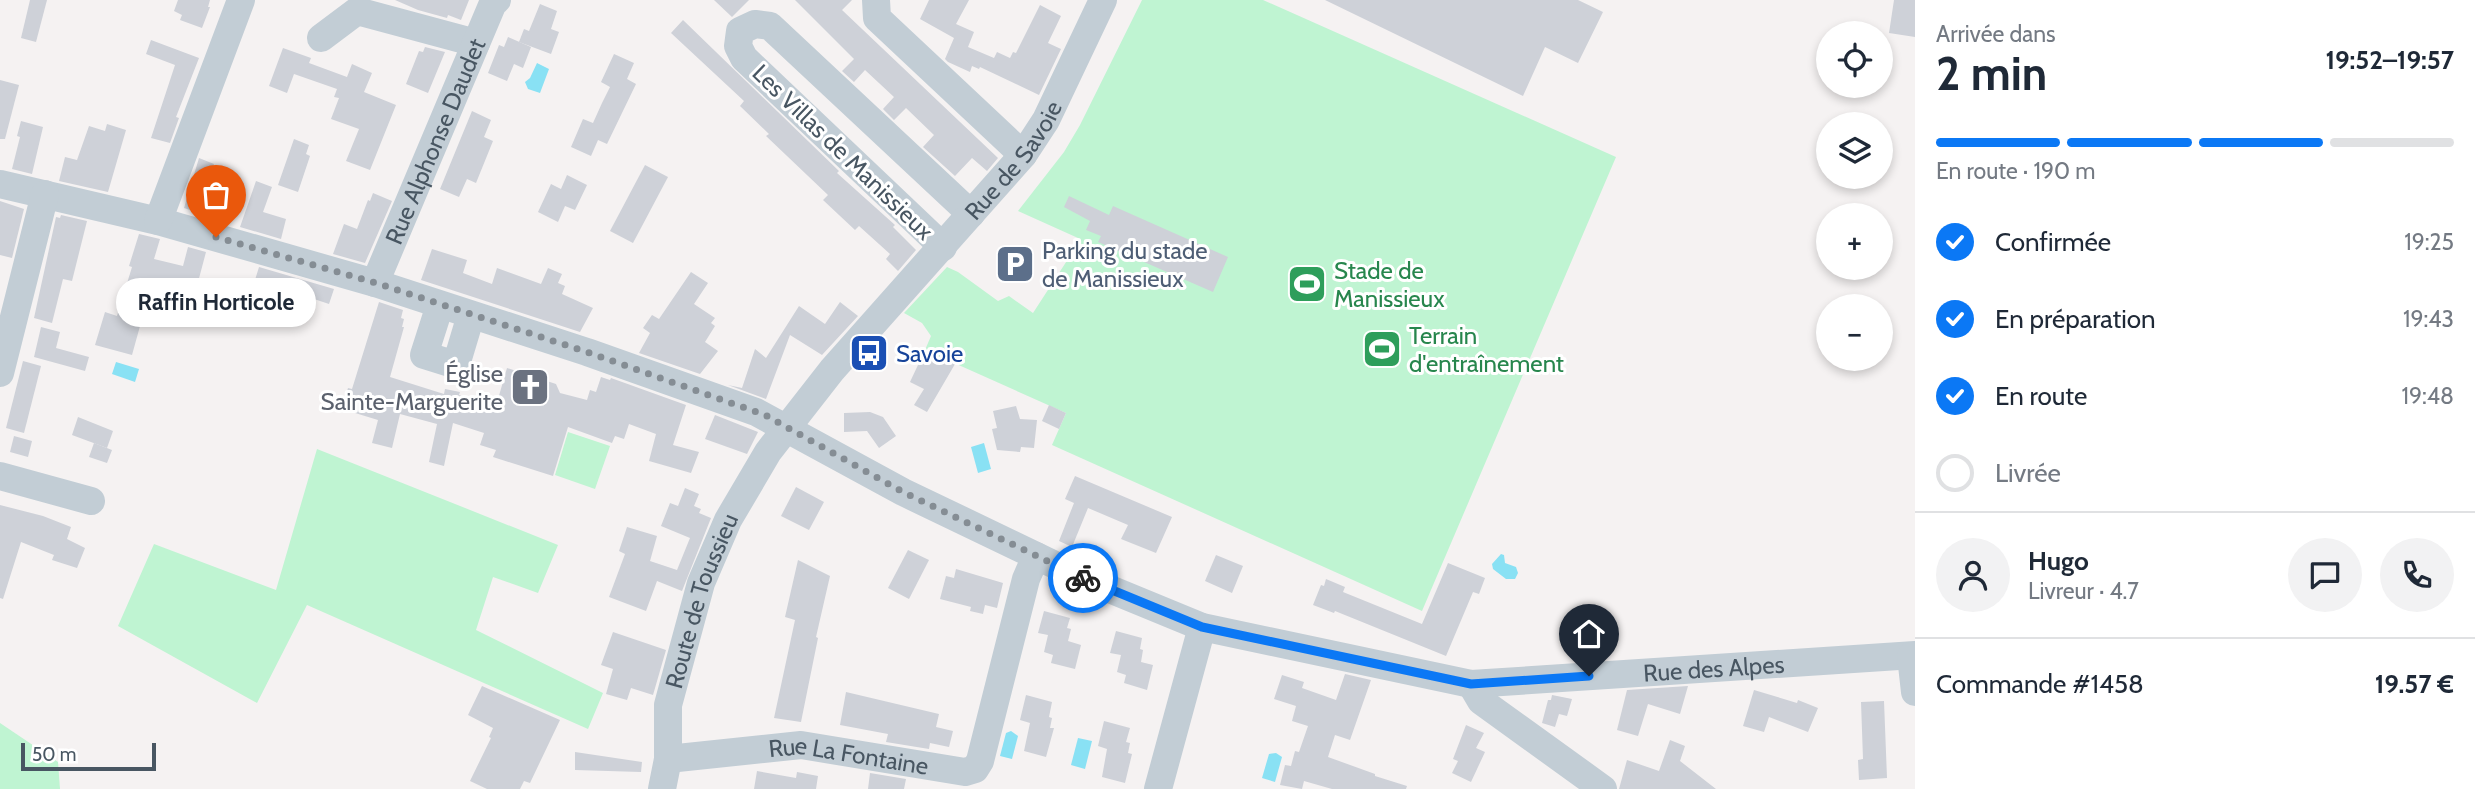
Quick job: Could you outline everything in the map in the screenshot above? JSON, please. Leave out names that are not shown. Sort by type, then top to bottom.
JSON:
[{"type":"street","points":[[158,220],[241,0]]},
{"type":"street","name":"Rue Alphonse Daudet","points":[[376,283],[493,3],[497,0]]},
{"type":"street","points":[[876,0],[877,18],[1023,155]]},
{"type":"street","name":"Rue de Savoie","points":[[786,428],[832,370],[1023,155],[1046,120],[1103,0]]},
{"type":"street","points":[[321,38],[357,11],[476,43]]},
{"type":"street","name":"Les Villas de Manissieux","points":[[943,247],[744,58],[738,46],[740,31],[755,24],[770,26],[971,214]]},
{"type":"street","name":"Rue des Alpes","points":[[0,184],[158,220],[376,283],[587,352],[756,412],[903,492],[1035,556],[1202,627],[1471,684],[1913,655]]},
{"type":"street","points":[[0,373],[45,194]]},
{"type":"street","points":[[440,305],[424,355],[456,365],[471,315]]},
{"type":"street","name":"Route de Toussieu","points":[[662,789],[668,759],[668,705],[701,583],[728,520],[768,452],[786,428]]},
{"type":"street","points":[[0,475],[91,501]]},
{"type":"street","name":"Rue La Fontaine","points":[[668,759],[800,745],[965,772],[975,769],[980,761],[1026,579],[1035,556]]},
{"type":"street","points":[[1158,789],[1202,627]]},
{"type":"street","points":[[1913,655],[1915,692]]},
{"type":"street","points":[[1471,684],[1482,701],[1603,789]]},
{"type":"green space","name":"Stade de Manissieux","points":[[1142,0],[1263,0],[1616,157],[1422,611],[1052,445],[1066,413],[925,350],[931,336],[922,323],[904,313],[947,267],[998,301],[1009,296],[1033,313],[1070,256],[1078,238],[1018,211],[1064,152],[1080,125]]},
{"type":"green space","points":[[568,432],[610,446],[595,489],[555,475]]},
{"type":"green space","points":[[317,449],[558,545],[538,593],[493,577],[476,630],[603,693],[588,729],[307,605],[257,703],[118,626],[154,544],[276,590]]},
{"type":"green space","points":[[0,723],[58,762],[60,789],[0,789]]},
{"type":"water","points":[[537,63],[549,69],[540,93],[528,89],[525,82]]},
{"type":"water","points":[[116,362],[139,369],[135,382],[112,374]]},
{"type":"water","points":[[984,443],[991,469],[978,473],[971,447]]},
{"type":"water","points":[[1501,554],[1504,555],[1505,563],[1516,567],[1518,573],[1515,579],[1506,579],[1493,569],[1492,564]]},
{"type":"water","points":[[1011,731],[1018,736],[1012,759],[1000,756],[1006,733]]},
{"type":"water","points":[[1078,738],[1092,741],[1085,769],[1071,765]]},
{"type":"water","points":[[1276,753],[1282,757],[1275,782],[1262,778],[1269,754]]},
{"type":"building","points":[[30,0],[47,0],[36,42],[21,38]]},
{"type":"building","points":[[178,0],[210,0],[202,28],[180,20],[182,15],[174,11]]},
{"type":"building","points":[[395,0],[469,0],[461,20],[418,10]]},
{"type":"building","points":[[714,0],[749,0],[732,17]]},
{"type":"building","points":[[795,0],[852,0],[842,10],[998,158],[987,171],[972,158],[955,176],[923,147],[934,135],[906,108],[894,120],[883,109],[894,97],[865,70],[854,82],[842,71],[854,59]]},
{"type":"building","points":[[929,0],[969,0],[956,24],[974,32],[968,47],[994,58],[997,52],[1010,58],[1013,52],[1016,53],[1040,5],[1061,16],[1048,43],[1061,49],[1039,95],[980,67],[979,69],[972,66],[970,72],[948,62],[945,59],[954,38],[920,19]]},
{"type":"building","points":[[1325,0],[1578,0],[1603,12],[1578,63],[1545,47],[1523,96]]},
{"type":"building","points":[[1894,0],[1915,0],[1915,37],[1893,34],[1893,21],[1891,21]]},
{"type":"building","points":[[540,4],[557,11],[551,29],[559,32],[551,54],[519,42],[524,29],[529,31]]},
{"type":"building","points":[[683,20],[839,171],[837,173],[895,225],[893,227],[916,250],[898,271],[886,259],[890,254],[859,226],[855,230],[823,200],[828,195],[766,136],[769,134],[740,106],[744,101],[671,33]]},
{"type":"building","points":[[508,37],[531,47],[523,68],[514,64],[507,81],[488,73],[499,45],[504,47]]},
{"type":"building","points":[[151,40],[199,58],[176,117],[179,118],[170,143],[151,138],[175,65],[146,54]]},
{"type":"building","points":[[425,47],[445,52],[428,93],[406,84],[419,51],[423,52]]},
{"type":"building","points":[[283,48],[311,58],[309,63],[347,77],[352,64],[372,73],[364,92],[396,105],[370,170],[346,161],[359,129],[331,119],[339,98],[334,97],[337,89],[294,74],[287,93],[269,86]]},
{"type":"building","points":[[614,54],[634,63],[627,79],[636,84],[607,144],[598,140],[591,156],[571,147],[583,119],[593,123],[610,87],[601,82]]},
{"type":"building","points":[[0,80],[19,85],[5,139],[0,139]]},
{"type":"building","points":[[472,111],[491,120],[484,137],[493,141],[476,183],[467,179],[459,197],[440,189]]},
{"type":"building","points":[[21,121],[43,127],[32,174],[12,169]]},
{"type":"building","points":[[107,124],[126,130],[108,192],[59,181],[65,157],[77,160],[89,126],[105,131]]},
{"type":"building","points":[[294,139],[309,145],[306,154],[310,156],[298,192],[278,185]]},
{"type":"building","points":[[199,158],[214,164],[207,184],[210,185],[199,213],[184,208]]},
{"type":"building","points":[[645,165],[668,177],[633,243],[610,231]]},
{"type":"building","points":[[567,175],[587,185],[575,210],[565,206],[558,222],[538,212],[551,184],[561,189]]},
{"type":"building","points":[[256,181],[272,187],[263,212],[286,219],[281,239],[240,227]]},
{"type":"building","points":[[373,193],[392,201],[365,263],[333,254],[344,224],[357,229]]},
{"type":"building","points":[[1069,196],[1109,215],[1113,206],[1228,257],[1213,292],[1098,242],[1101,236],[1086,230],[1090,221],[1064,207]]},
{"type":"building","points":[[0,201],[24,209],[12,258],[0,255]]},
{"type":"building","points":[[61,215],[87,221],[72,281],[63,279],[52,323],[34,318],[56,217],[60,218]]},
{"type":"building","points":[[139,234],[160,239],[154,259],[183,266],[188,247],[206,252],[193,301],[150,290],[132,355],[95,345],[105,312],[117,316]]},
{"type":"building","points":[[432,249],[467,260],[463,273],[492,284],[497,268],[541,284],[548,268],[562,274],[558,283],[565,286],[562,294],[593,308],[580,332],[421,280]]},
{"type":"building","points":[[259,267],[334,289],[329,304],[314,299],[309,315],[295,311],[300,294],[255,280]]},
{"type":"building","points":[[691,272],[708,283],[694,304],[715,318],[711,323],[715,326],[705,342],[718,351],[700,374],[639,353],[650,333],[643,328],[652,315],[659,319]]},
{"type":"building","points":[[379,302],[403,310],[401,318],[404,319],[404,327],[390,377],[444,394],[445,389],[460,392],[459,395],[496,406],[507,368],[556,384],[560,393],[587,400],[590,390],[596,392],[601,377],[611,378],[686,405],[673,445],[699,452],[691,473],[649,461],[656,434],[629,424],[624,439],[615,436],[612,443],[568,427],[553,476],[493,457],[496,450],[480,445],[484,433],[453,423],[444,466],[429,462],[437,424],[400,414],[392,448],[372,443],[378,420],[342,409],[348,388],[352,389]]},
{"type":"building","points":[[840,302],[858,316],[822,355],[790,335],[766,399],[728,385],[742,388],[755,349],[766,358],[799,306],[825,324]]},
{"type":"building","points":[[41,327],[60,332],[56,348],[89,357],[85,371],[34,357]]},
{"type":"building","points":[[925,350],[955,364],[927,412],[914,405],[924,389],[910,382]]},
{"type":"building","points":[[23,361],[41,366],[24,433],[6,428]]},
{"type":"building","points":[[1049,405],[1066,413],[1059,429],[1042,421]]},
{"type":"building","points":[[1016,406],[1020,419],[1037,420],[1034,448],[1021,447],[1020,452],[997,450],[992,429],[997,428],[993,411]]},
{"type":"building","points":[[870,412],[883,417],[896,436],[879,448],[867,431],[844,432],[844,413]]},
{"type":"building","points":[[715,415],[758,432],[747,454],[705,439]]},
{"type":"building","points":[[78,417],[113,431],[107,448],[72,435]]},
{"type":"building","points":[[14,436],[32,441],[28,457],[10,452]]},
{"type":"building","points":[[94,443],[112,450],[107,463],[89,457]]},
{"type":"building","points":[[1075,476],[1172,517],[1156,553],[1121,539],[1128,525],[1088,508],[1072,547],[1059,541],[1074,503],[1065,499]]},
{"type":"building","points":[[796,487],[824,502],[809,530],[781,516]]},
{"type":"building","points":[[685,488],[699,494],[694,506],[701,509],[699,513],[711,518],[682,591],[657,581],[646,611],[609,597],[625,554],[619,551],[627,527],[657,536],[650,561],[677,570],[690,538],[661,526],[670,503],[678,506]]},
{"type":"building","points":[[0,505],[43,516],[71,527],[67,539],[85,548],[77,568],[52,560],[54,555],[21,542],[3,599],[0,598]]},
{"type":"building","points":[[908,550],[929,560],[909,599],[888,588]]},
{"type":"building","points":[[1216,555],[1243,566],[1232,593],[1205,581]]},
{"type":"building","points":[[798,560],[830,576],[801,722],[774,718],[795,620],[785,617]]},
{"type":"building","points":[[1448,563],[1485,578],[1479,594],[1473,592],[1446,656],[1335,611],[1334,613],[1313,605],[1326,579],[1345,587],[1343,592],[1422,624]]},
{"type":"building","points":[[956,569],[1003,583],[997,608],[985,605],[983,614],[970,611],[971,607],[940,599],[946,576],[954,578]]},
{"type":"building","points":[[1044,611],[1070,618],[1067,628],[1071,629],[1068,641],[1081,645],[1075,669],[1051,663],[1053,655],[1044,652],[1048,635],[1038,633]]},
{"type":"building","points":[[1116,631],[1142,638],[1141,662],[1153,665],[1147,690],[1124,683],[1126,675],[1117,672],[1121,655],[1110,653]]},
{"type":"building","points":[[613,632],[666,650],[653,695],[631,688],[627,700],[606,694],[613,669],[601,665]]},
{"type":"building","points":[[1345,674],[1371,680],[1350,740],[1335,735],[1328,757],[1407,786],[1406,789],[1332,789],[1304,781],[1302,789],[1280,785],[1285,765],[1291,766],[1295,751],[1299,752],[1308,726],[1292,721],[1296,706],[1274,699],[1282,675],[1304,682],[1302,688],[1336,700]]},
{"type":"building","points":[[482,686],[560,720],[530,783],[524,781],[520,789],[487,789],[470,781],[491,738],[489,737],[493,728],[468,715]]},
{"type":"building","points":[[1688,686],[1680,714],[1648,704],[1638,736],[1617,730],[1627,690]]},
{"type":"building","points":[[1754,690],[1797,703],[1798,700],[1818,708],[1808,732],[1769,717],[1764,732],[1743,726]]},
{"type":"building","points":[[846,692],[939,714],[936,727],[953,731],[949,747],[930,743],[929,749],[886,742],[888,734],[840,725]]},
{"type":"building","points":[[1026,695],[1052,702],[1049,717],[1052,718],[1050,728],[1054,728],[1046,757],[1024,751],[1030,723],[1020,720]]},
{"type":"building","points":[[1552,695],[1572,699],[1567,716],[1559,714],[1555,727],[1542,723]]},
{"type":"building","points":[[1884,701],[1887,778],[1859,780],[1858,760],[1863,759],[1861,702]]},
{"type":"building","points":[[1104,721],[1130,728],[1126,742],[1130,743],[1128,753],[1132,754],[1125,783],[1102,777],[1107,749],[1098,746]]},
{"type":"building","points":[[1466,725],[1484,733],[1476,748],[1485,752],[1471,782],[1452,773],[1458,761],[1453,759]]},
{"type":"building","points":[[1670,740],[1685,746],[1680,761],[1716,789],[1619,789],[1627,760],[1659,771]]},
{"type":"building","points":[[575,752],[642,762],[641,772],[575,770]]},
{"type":"building","points":[[757,771],[796,778],[797,772],[818,776],[816,789],[754,789]]},
{"type":"building","points":[[870,773],[906,779],[904,789],[868,789]]},
{"type":"way so far","points":[[216,237],[376,283],[587,352],[765,415],[903,492],[1083,578]]},
{"type":"place","name":"Raffin Horticole","points":[[216,237]]},
{"type":"place","name":"Parking du stade de Manissieux","points":[[1015,264]]},
{"type":"place","name":"Stade de Manissieux","points":[[1307,284]]},
{"type":"place","name":"Terrain d'entraînement","points":[[1382,349]]},
{"type":"place","name":"Savoie","points":[[869,353]]},
{"type":"place","name":"Église Sainte-Marguerite","points":[[530,387]]},
{"type":"route","points":[[1083,578],[1202,627],[1471,684],[1589,676]]}]
